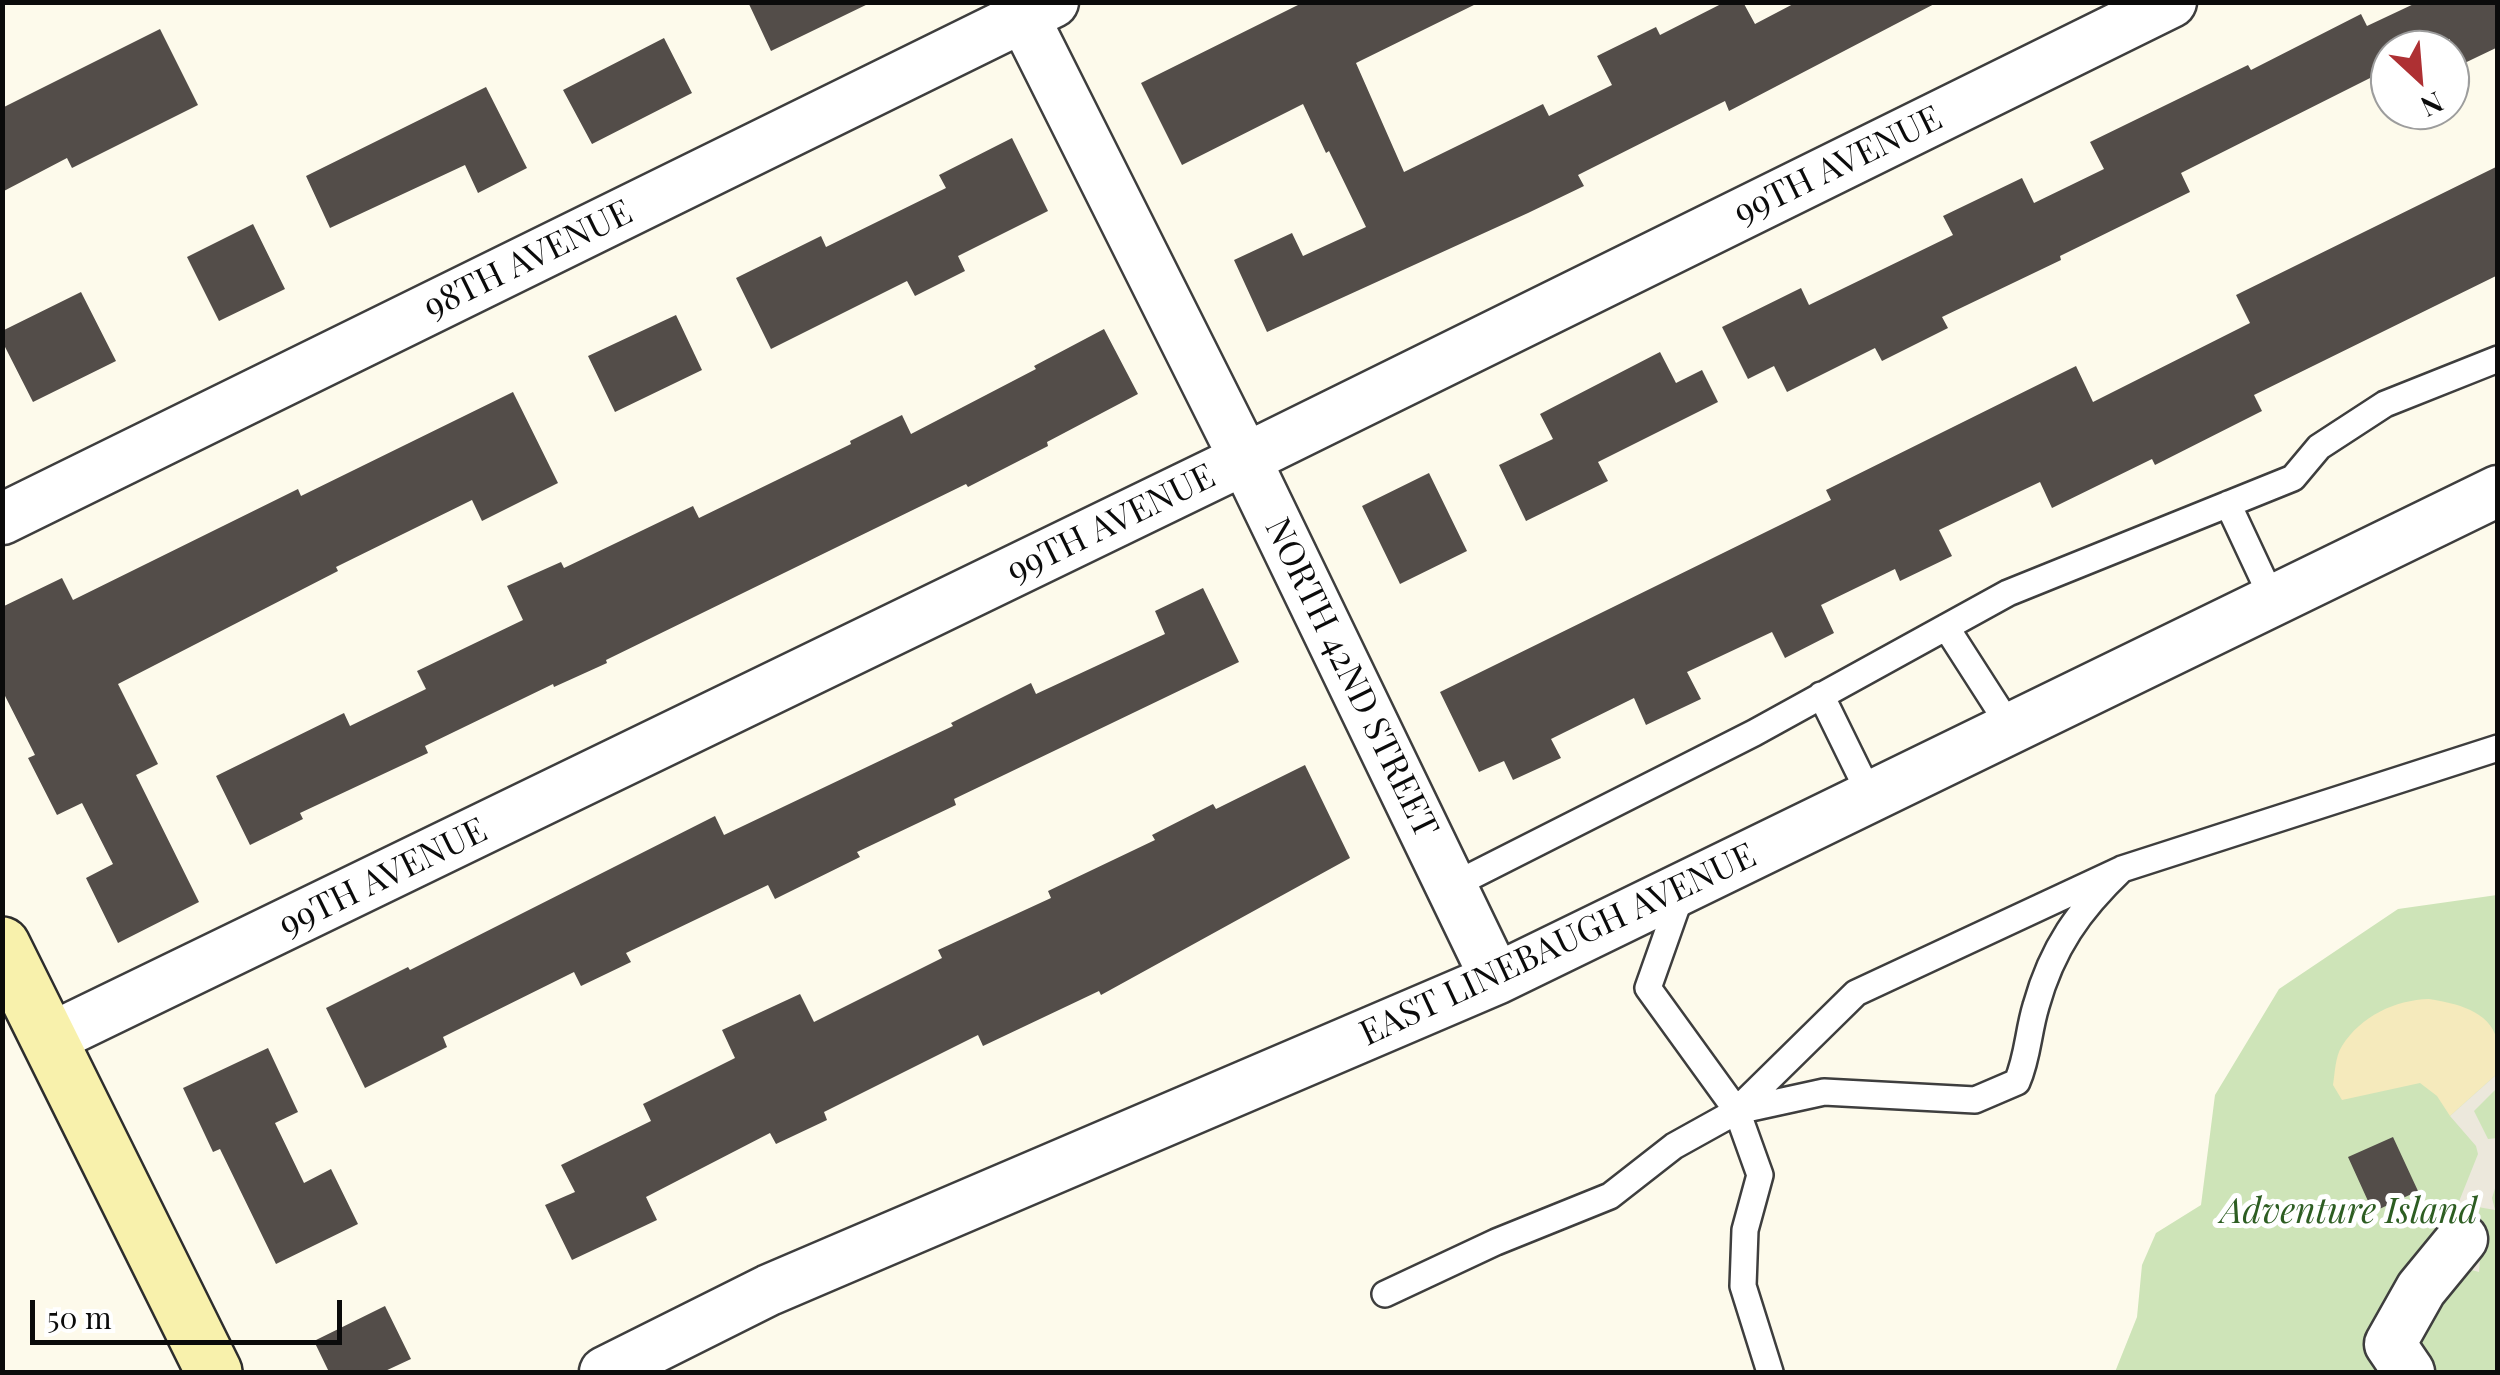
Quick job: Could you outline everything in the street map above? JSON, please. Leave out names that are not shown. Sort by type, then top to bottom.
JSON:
[{"type":"street","name":"99TH AVENUE","points":[[49,1038],[1246,459],[2171,2]]},
{"type":"street","name":"NORTH 42ND STREET","points":[[1031,7],[1496,979]]},
{"type":"street","name":"98TH AVENUE","points":[[2,518],[1031,7]]},
{"type":"street","name":"EAST LINEBAUGH AVENUE","points":[[605,1372],[769,1290],[1496,979],[2498,491]]},
{"type":"street","points":[[2,944],[215,1372]]},
{"type":"street","points":[[2398,1363],[2422,1289],[2462,1239]]},
{"type":"lane","points":[[1452,886],[1821,696],[2008,593],[2293,478],[2319,446],[2385,404],[2498,359]]},
{"type":"lane","points":[[2228,504],[2272,598]]},
{"type":"lane","points":[[1946,627],[1998,708],[2004,732]]},
{"type":"lane","points":[[1821,696],[1871,797]]},
{"type":"lane","points":[[1385,1294],[1496,1242],[1610,1196],[1674,1146],[1737,1111],[1856,992],[2122,868],[2498,748]]},
{"type":"lane","points":[[1737,1111],[1824,1092],[1976,1100],[2016,1082],[2026,1061],[2036,1007],[2059,944],[2085,904],[2122,868]]},
{"type":"lane","points":[[1683,890],[1648,988],[1737,1111],[1760,1176],[1745,1230],[1743,1286],[1770,1372]]},
{"type":"green space","name":"Adventure Island","points":[[2497,895],[2497,1372],[2115,1372],[2137,1317],[2142,1265],[2156,1233],[2201,1205],[2215,1095],[2279,989],[2398,909]]},
{"type":"sand","points":[[2429,999],[2460,1006],[2487,1022],[2498,1044],[2497,1074],[2450,1116],[2437,1096],[2420,1083],[2342,1100],[2333,1085],[2338,1055],[2350,1035],[2380,1012]]},
{"type":"shaded area","points":[[2497,1074],[2497,1088],[2474,1111],[2488,1139],[2498,1138],[2497,1182],[2492,1198],[2495,1210],[2478,1207],[2472,1244],[2481,1247],[2479,1272],[2468,1269],[2463,1227],[2456,1209],[2478,1154],[2476,1146],[2450,1116]]},
{"type":"building","points":[[748,2],[872,2],[771,51]]},
{"type":"building","points":[[1304,2],[1480,2],[1356,63],[1404,172],[1543,104],[1549,116],[1612,85],[1597,56],[1656,27],[1660,35],[1725,2],[1743,2],[1755,24],[1797,2],[1938,2],[1729,111],[1725,101],[1578,175],[1584,186],[1267,332],[1234,260],[1292,233],[1303,256],[1366,227],[1329,151],[1326,153],[1303,104],[1182,165],[1141,83]]},
{"type":"building","points":[[2418,2],[2498,2],[2498,47],[2470,60],[2470,30],[2370,30],[2370,78],[2181,173],[2190,192],[1942,317],[1948,328],[1882,361],[1875,348],[1787,392],[1774,366],[1748,379],[1722,327],[1801,288],[1809,305],[1953,235],[1943,216],[2022,178],[2034,203],[2104,169],[2090,142],[2248,65],[2251,70],[2361,14],[2367,26]]},
{"type":"building","points":[[160,29],[198,105],[72,168],[67,158],[2,192],[2,108]]},
{"type":"building","points":[[664,38],[692,93],[592,144],[563,90]]},
{"type":"building","points":[[486,87],[527,168],[478,193],[465,165],[330,228],[306,176]]},
{"type":"building","points":[[1012,138],[1048,211],[958,256],[965,271],[915,296],[907,281],[771,349],[736,278],[821,236],[826,247],[946,188],[939,175]]},
{"type":"building","points":[[2498,166],[2498,275],[2254,395],[2262,411],[2155,465],[2152,459],[2052,508],[2040,482],[1939,530],[1952,556],[1900,581],[1895,569],[1821,605],[1834,633],[1785,658],[1772,632],[1687,672],[1701,699],[1646,725],[1634,698],[1551,739],[1561,758],[1513,780],[1504,761],[1479,772],[1440,692],[1831,500],[1826,490],[2076,366],[2093,402],[2250,323],[2236,295]]},
{"type":"building","points":[[253,224],[285,289],[219,321],[187,257]]},
{"type":"building","points":[[81,292],[116,361],[33,402],[2,341],[2,331]]},
{"type":"building","points":[[676,315],[702,370],[615,412],[588,356]]},
{"type":"building","points":[[1104,329],[1138,394],[968,487],[966,484],[606,660],[607,663],[554,687],[553,684],[425,746],[428,753],[300,813],[303,819],[250,845],[216,776],[344,713],[350,726],[426,689],[417,671],[523,620],[507,586],[561,562],[564,568],[693,506],[699,518],[902,415],[911,434]]},
{"type":"building","points":[[1660,352],[1676,383],[1702,370],[1718,402],[1598,462],[1608,481],[1526,521],[1499,465],[1553,439],[1540,414]]},
{"type":"building","points":[[513,392],[558,483],[482,521],[472,500],[336,567],[338,571],[118,684],[158,764],[136,775],[199,902],[118,943],[86,878],[113,864],[82,803],[57,815],[28,758],[35,755],[2,690],[2,607],[62,578],[73,600],[298,489],[301,496]]},
{"type":"building","points":[[1429,473],[1467,551],[1400,584],[1362,506]]},
{"type":"building","points":[[1203,588],[1239,662],[954,799],[956,805],[857,852],[860,857],[775,899],[768,885],[626,953],[631,962],[581,986],[574,972],[443,1037],[447,1047],[365,1088],[326,1008],[408,967],[410,970],[715,816],[724,835],[953,726],[951,723],[1031,683],[1036,694],[1165,634],[1155,611]]},
{"type":"building","points":[[1305,765],[1350,858],[1101,995],[1099,991],[983,1046],[978,1035],[824,1112],[827,1120],[776,1144],[770,1133],[646,1197],[657,1220],[572,1260],[545,1205],[575,1192],[561,1165],[651,1121],[643,1104],[735,1058],[722,1030],[800,994],[814,1022],[942,958],[938,950],[1051,898],[1048,891],[1155,840],[1152,835]]},
{"type":"building","points":[[268,1048],[298,1112],[275,1123],[304,1183],[331,1169],[358,1224],[276,1264],[220,1149],[213,1152],[183,1088]]},
{"type":"building","points":[[2393,1137],[2418,1191],[2373,1212],[2348,1157]]},
{"type":"building","points":[[385,1306],[411,1359],[383,1372],[329,1372],[314,1341]]}]
